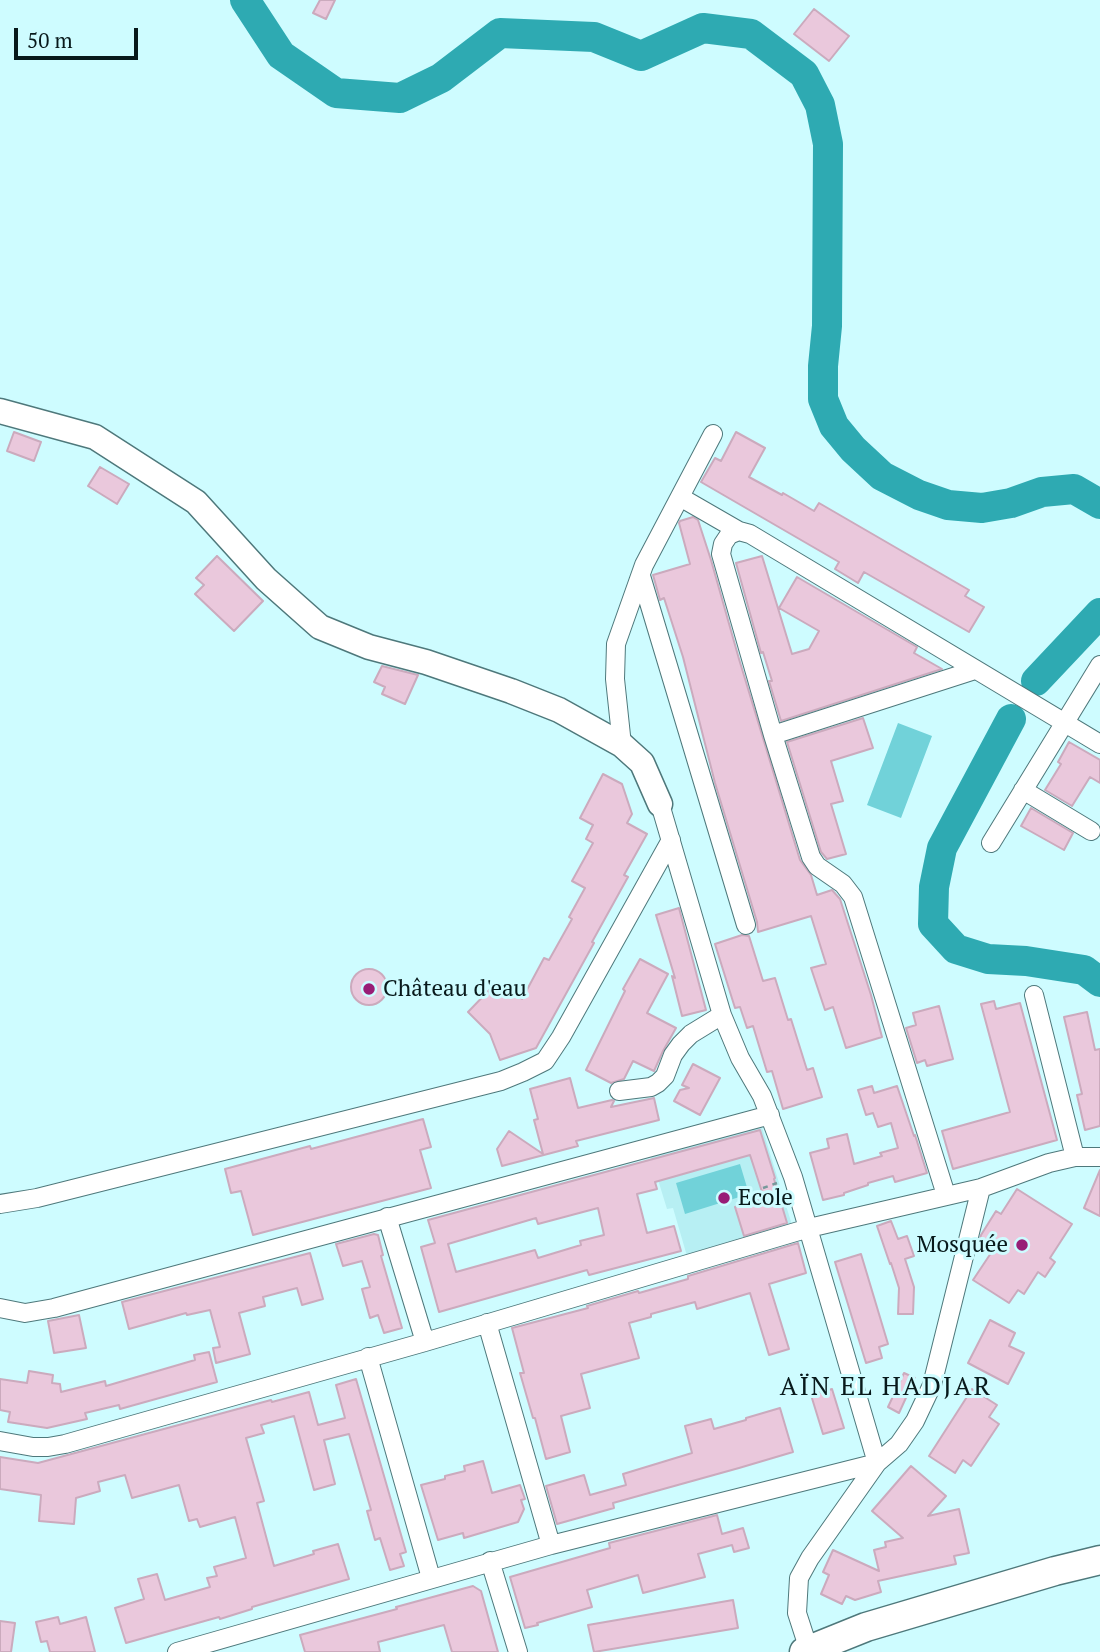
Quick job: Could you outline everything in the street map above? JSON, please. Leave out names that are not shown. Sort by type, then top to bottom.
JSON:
[{"type":"main road","points":[[808,1651],[866,1627],[1100,1560]]},
{"type":"street","points":[[0,411],[95,437],[196,502],[266,579],[320,627],[369,647],[426,662],[559,710],[622,745],[642,763],[660,804],[722,1015],[740,1058],[762,1096],[793,1178],[877,1463]]},
{"type":"street","points":[[622,745],[615,680],[617,644],[645,565],[713,434]]},
{"type":"street","points":[[680,497],[739,531],[750,534],[1100,744]]},
{"type":"street","points":[[739,531],[729,535],[721,554],[811,857],[817,866],[843,884],[853,897],[946,1195]]},
{"type":"street","points":[[640,576],[746,925]]},
{"type":"street","points":[[991,843],[1100,664]]},
{"type":"street","points":[[774,735],[975,670]]},
{"type":"street","points":[[1023,790],[1091,831]]},
{"type":"street","points":[[0,1204],[37,1198],[501,1081],[523,1072],[545,1060],[561,1037],[671,840]]},
{"type":"street","points":[[1034,995],[1075,1157]]},
{"type":"street","points":[[619,1091],[651,1087],[658,1083],[665,1076],[673,1055],[681,1044],[691,1034],[722,1015]]},
{"type":"street","points":[[0,1308],[25,1313],[54,1308],[770,1115]]},
{"type":"street","points":[[0,1441],[33,1447],[65,1444],[425,1342],[809,1228],[981,1188],[1049,1163],[1075,1157],[1100,1157]]},
{"type":"street","points":[[808,1651],[797,1613],[799,1578],[810,1558],[877,1463],[899,1444],[915,1421],[932,1385],[981,1188]]},
{"type":"street","points":[[387,1217],[425,1342]]},
{"type":"street","points":[[487,1323],[551,1545]]},
{"type":"street","points":[[368,1357],[431,1578]]},
{"type":"street","points":[[177,1652],[551,1545],[877,1463]]},
{"type":"street","points":[[490,1562],[519,1652]]},
{"type":"shaded area","points":[[898,723],[932,736],[901,818],[867,805]]},
{"type":"shaded area","name":"Ecole","points":[[761,1124],[792,1225],[687,1256],[673,1208],[667,1209],[651,1157]]},
{"type":"shaded area","points":[[740,1164],[749,1194],[685,1214],[676,1183]]},
{"type":"building","points":[[320,0],[335,0],[326,19],[313,13]]},
{"type":"building","points":[[814,9],[849,36],[829,61],[794,34]]},
{"type":"building","points":[[14,432],[41,442],[34,461],[7,451]]},
{"type":"building","points":[[736,432],[765,448],[749,477],[814,511],[819,503],[969,590],[965,596],[984,607],[969,632],[864,572],[858,583],[835,569],[839,562],[701,482],[715,458],[721,461]]},
{"type":"building","points":[[100,467],[129,484],[117,504],[88,486]]},
{"type":"building","points":[[693,517],[698,520],[711,560],[800,860],[811,875],[817,895],[832,890],[840,899],[882,1037],[846,1048],[833,1007],[825,1010],[811,968],[826,964],[811,916],[758,932],[715,783],[683,657],[664,598],[660,600],[653,575],[690,564],[679,523]]},
{"type":"building","points":[[217,556],[263,601],[234,631],[195,594],[204,585],[196,578]]},
{"type":"building","points":[[762,556],[792,654],[809,649],[819,631],[779,608],[797,577],[917,647],[914,653],[942,669],[781,721],[769,681],[772,681],[763,652],[761,653],[736,563]]},
{"type":"building","points":[[382,666],[418,675],[405,704],[382,694],[385,687],[374,682]]},
{"type":"building","points":[[863,718],[873,748],[831,761],[843,801],[831,804],[846,854],[827,859],[821,852],[787,742]]},
{"type":"building","points":[[1069,742],[1100,760],[1100,783],[1090,777],[1072,806],[1045,790],[1061,764],[1058,762]]},
{"type":"building","points":[[603,774],[622,784],[632,814],[627,823],[647,834],[624,875],[628,877],[592,942],[594,943],[536,1048],[500,1060],[490,1034],[468,1012],[495,984],[522,999],[544,958],[549,960],[572,919],[569,917],[585,888],[572,881],[593,843],[586,839],[593,825],[580,818]]},
{"type":"building","points":[[1031,808],[1073,833],[1064,850],[1021,826]]},
{"type":"building","points":[[679,908],[706,1010],[682,1016],[672,976],[675,978],[656,915]]},
{"type":"building","points":[[742,935],[749,936],[763,981],[775,978],[807,1070],[813,1068],[822,1097],[783,1109],[772,1071],[767,1072],[753,1026],[747,1028],[740,1007],[735,1008],[715,944]]},
{"type":"building","points":[[640,959],[668,974],[647,1013],[676,1028],[654,1071],[633,1061],[624,1079],[611,1083],[586,1070],[625,991],[623,989]]},
{"type":"building","name":"Château d'eau","points":[[369,969],[382,974],[387,987],[382,1000],[369,1005],[356,1000],[351,987],[356,974]]},
{"type":"building","points":[[994,1001],[996,1009],[1020,1003],[1057,1140],[953,1169],[942,1131],[1010,1112],[981,1004]]},
{"type":"building","points":[[939,1006],[953,1059],[927,1066],[925,1060],[917,1063],[906,1028],[916,1025],[913,1013]]},
{"type":"building","points":[[1087,1012],[1095,1050],[1100,1049],[1100,1126],[1085,1130],[1077,1095],[1082,1094],[1064,1017]]},
{"type":"building","points":[[693,1064],[720,1078],[700,1115],[674,1101],[680,1090],[689,1088],[682,1085]]},
{"type":"building","points":[[570,1078],[578,1108],[612,1100],[614,1101],[611,1107],[654,1098],[659,1120],[576,1141],[578,1146],[502,1166],[497,1149],[509,1131],[543,1154],[534,1120],[538,1119],[530,1089]]},
{"type":"building","points":[[872,1086],[874,1093],[897,1086],[927,1173],[895,1182],[893,1176],[823,1200],[810,1153],[829,1148],[827,1139],[847,1134],[854,1164],[898,1148],[891,1123],[878,1127],[873,1113],[866,1115],[858,1090]]},
{"type":"building","points":[[423,1119],[431,1147],[420,1150],[431,1188],[253,1235],[241,1191],[231,1193],[225,1169]]},
{"type":"building","points":[[760,1130],[787,1223],[744,1236],[735,1207],[764,1198],[750,1155],[655,1182],[657,1189],[637,1194],[647,1233],[674,1226],[681,1251],[589,1275],[587,1270],[439,1312],[421,1247],[435,1243],[428,1220]],"holes":[[[598,1208],[604,1235],[580,1241],[581,1245],[538,1258],[535,1250],[456,1272],[448,1244],[536,1218],[538,1224]]]},
{"type":"building","points":[[1100,1170],[1100,1216],[1084,1208]]},
{"type":"building","name":"Mosquée","points":[[1017,1189],[1072,1224],[1050,1258],[1055,1262],[1045,1277],[1038,1272],[1024,1294],[1018,1290],[1009,1303],[973,1280],[993,1250],[979,1242],[981,1235],[996,1211],[1001,1214]]},
{"type":"building","points":[[891,1221],[898,1239],[907,1236],[914,1256],[905,1259],[914,1287],[913,1314],[898,1314],[899,1288],[877,1226]]},
{"type":"building","points":[[378,1235],[383,1255],[381,1256],[402,1328],[384,1333],[378,1315],[370,1318],[362,1289],[370,1287],[362,1261],[343,1266],[336,1244]]},
{"type":"building","points":[[798,1243],[806,1273],[769,1284],[789,1349],[769,1355],[750,1293],[697,1309],[695,1302],[629,1323],[639,1358],[581,1374],[590,1408],[561,1416],[570,1452],[546,1459],[520,1373],[524,1373],[512,1328],[688,1279],[688,1276]]},
{"type":"building","points":[[310,1253],[323,1299],[302,1305],[297,1288],[263,1297],[265,1306],[239,1313],[250,1354],[216,1363],[213,1348],[220,1347],[210,1310],[187,1315],[186,1313],[129,1329],[122,1302]]},
{"type":"building","points":[[861,1254],[888,1344],[879,1347],[882,1358],[866,1363],[835,1262]]},
{"type":"building","points":[[79,1315],[86,1348],[54,1353],[48,1321]]},
{"type":"building","points":[[990,1320],[1015,1333],[1009,1346],[1024,1353],[1008,1384],[968,1363]]},
{"type":"building","points":[[209,1352],[217,1382],[120,1409],[119,1405],[85,1413],[87,1419],[47,1428],[8,1422],[10,1412],[0,1410],[0,1379],[27,1383],[29,1371],[53,1375],[52,1383],[60,1384],[61,1392],[105,1381],[106,1386],[195,1360],[194,1355]]},
{"type":"building","points":[[904,1373],[915,1378],[899,1413],[888,1407]]},
{"type":"building","points":[[356,1379],[406,1552],[400,1554],[404,1566],[390,1570],[380,1538],[375,1540],[367,1511],[371,1510],[349,1434],[324,1440],[335,1484],[314,1490],[294,1416],[261,1425],[264,1433],[246,1438],[264,1501],[257,1503],[274,1566],[338,1544],[349,1579],[220,1619],[219,1617],[126,1643],[115,1608],[144,1599],[138,1579],[157,1574],[165,1600],[210,1587],[207,1578],[217,1576],[214,1567],[246,1558],[235,1517],[200,1527],[197,1519],[189,1521],[179,1485],[132,1498],[125,1475],[98,1482],[100,1491],[76,1498],[74,1524],[39,1521],[41,1495],[0,1489],[0,1457],[38,1463],[309,1392],[318,1425],[345,1418],[336,1385]]},
{"type":"building","points":[[832,1389],[844,1428],[823,1434],[811,1395]]},
{"type":"building","points":[[972,1389],[997,1405],[989,1417],[999,1424],[971,1466],[963,1460],[955,1473],[929,1456]]},
{"type":"building","points":[[780,1408],[793,1452],[613,1503],[614,1508],[557,1524],[546,1486],[584,1475],[590,1495],[626,1485],[623,1474],[692,1453],[685,1426],[711,1419],[714,1429]]},
{"type":"building","points":[[483,1461],[492,1493],[520,1485],[525,1499],[521,1500],[524,1509],[518,1522],[464,1538],[463,1533],[438,1540],[421,1485],[445,1479],[445,1476],[465,1471],[464,1466]]},
{"type":"building","points":[[911,1466],[946,1496],[928,1516],[959,1509],[969,1553],[954,1556],[956,1564],[878,1581],[881,1592],[855,1600],[846,1596],[842,1604],[821,1594],[829,1575],[823,1572],[833,1550],[879,1571],[874,1550],[886,1547],[885,1542],[903,1538],[872,1511]]},
{"type":"building","points":[[717,1515],[722,1534],[743,1528],[749,1548],[734,1552],[732,1545],[698,1554],[705,1577],[643,1593],[638,1575],[587,1590],[592,1607],[525,1628],[510,1577],[610,1548],[609,1543]]},
{"type":"building","points":[[473,1586],[481,1591],[498,1652],[452,1652],[444,1625],[378,1642],[380,1652],[305,1652],[300,1635]]},
{"type":"building","points":[[733,1600],[738,1628],[594,1652],[588,1625]]},
{"type":"building","points":[[58,1617],[60,1624],[86,1617],[95,1652],[50,1652],[47,1641],[41,1642],[36,1622]]},
{"type":"building","points":[[0,1621],[15,1623],[11,1652],[0,1652]]},
{"type":"waterway","points":[[245,0],[281,55],[336,93],[400,98],[441,78],[500,33],[594,37],[641,56],[703,28],[751,34],[804,74],[820,105],[828,144],[827,326],[823,399],[834,426],[853,449],[882,476],[919,495],[948,505],[982,508],[1011,503],[1042,492],[1074,489],[1100,504]]},
{"type":"waterway","points":[[1036,681],[1100,613]]},
{"type":"waterway","points":[[1011,719],[942,848],[934,887],[933,924],[956,949],[988,959],[1026,961],[1084,970],[1100,982]]},
{"type":"place","name":"Château d'eau","points":[[369,989]]},
{"type":"place","name":"Ecole","points":[[724,1198]]},
{"type":"place","name":"Mosquée","points":[[1022,1245]]},
{"type":"district","name":"AÏN EL HADJAR","points":[[886,1388]]}]
